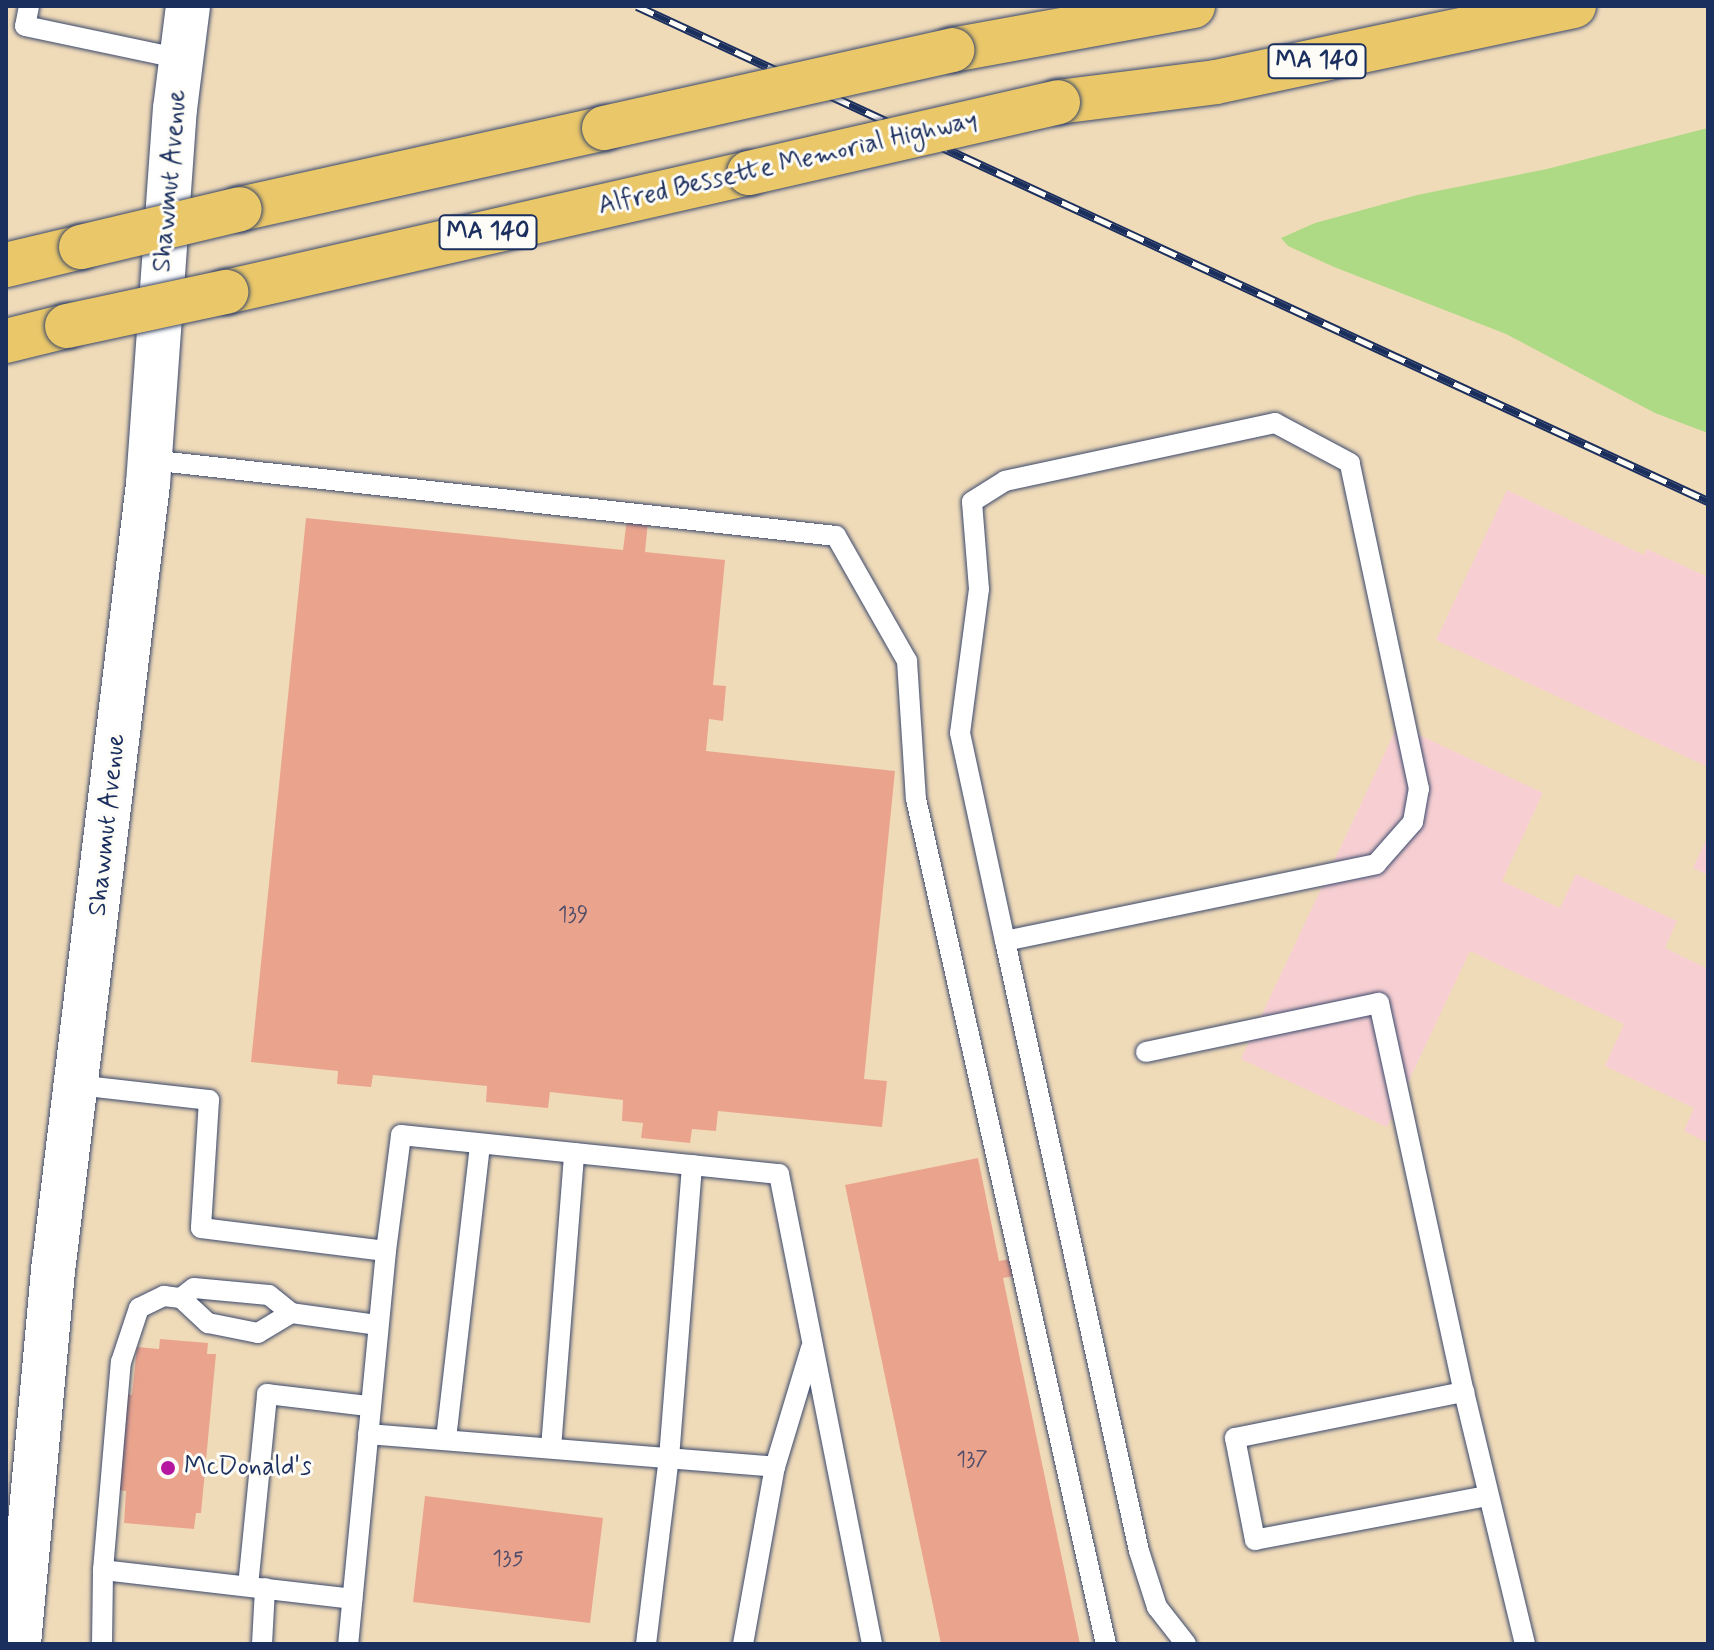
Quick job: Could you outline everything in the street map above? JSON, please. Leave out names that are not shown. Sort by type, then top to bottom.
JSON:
[{"type":"highway","points":[[6,265],[240,209],[952,50],[1193,6]]},
{"type":"highway","name":"Alfred Bessette Memorial Highway","points":[[6,341],[1058,102],[1216,82],[1574,6]]},
{"type":"street","name":"Shawmut Avenue","points":[[19,1644],[54,1263],[150,460],[181,59],[188,6]]},
{"type":"lane","points":[[29,6],[25,26],[181,59]]},
{"type":"lane","points":[[1005,941],[1376,864],[1413,822],[1419,789],[1350,463],[1275,423],[1005,481],[972,502],[979,589],[960,733],[1005,941],[1139,1551],[1157,1607],[1186,1644]]},
{"type":"lane","points":[[150,460],[836,536],[907,661],[916,799],[1106,1644]]},
{"type":"lane","points":[[1146,1052],[1379,1003],[1487,1496],[1525,1644]]},
{"type":"lane","points":[[77,1085],[209,1100],[201,1228],[386,1251]]},
{"type":"lane","points":[[348,1644],[368,1406],[401,1135],[779,1174],[872,1644]]},
{"type":"lane","points":[[446,1439],[480,1144]]},
{"type":"lane","points":[[551,1448],[574,1153]]},
{"type":"lane","points":[[646,1644],[669,1458],[692,1165]]},
{"type":"lane","points":[[181,1298],[194,1288],[269,1295],[291,1313],[377,1325]]},
{"type":"lane","points":[[102,1644],[103,1570],[121,1362],[139,1308],[164,1296],[181,1298],[208,1323],[258,1333],[291,1313]]},
{"type":"lane","points":[[743,1644],[775,1467],[813,1343]]},
{"type":"lane","points":[[1464,1392],[1235,1438],[1255,1540],[1487,1496]]},
{"type":"lane","points":[[262,1644],[256,1587],[267,1394],[368,1406]]},
{"type":"lane","points":[[368,1434],[775,1467]]},
{"type":"lane","points":[[103,1570],[352,1599]]},
{"type":"shaded area","points":[[1507,490],[1644,555],[1647,549],[1708,577],[1708,767],[1436,640]]},
{"type":"shaded area","points":[[1398,725],[1543,793],[1502,881],[1560,908],[1576,874],[1677,921],[1665,948],[1708,969],[1708,1143],[1684,1131],[1694,1108],[1605,1066],[1624,1024],[1470,951],[1387,1127],[1241,1059]]},
{"type":"shaded area","points":[[1708,836],[1708,875],[1693,868]]},
{"type":"green space","points":[[1708,128],[1708,433],[1655,413],[1506,334],[1334,267],[1288,246],[1281,238],[1315,223],[1417,195],[1547,169]]},
{"type":"building","points":[[306,518],[623,550],[627,519],[648,521],[645,552],[725,560],[713,685],[726,686],[723,721],[709,719],[706,751],[895,771],[864,1079],[887,1081],[882,1127],[718,1111],[716,1131],[692,1129],[690,1143],[641,1138],[643,1123],[622,1121],[623,1100],[550,1092],[548,1108],[486,1102],[487,1086],[373,1075],[371,1087],[337,1084],[338,1071],[251,1062]]},
{"type":"building","points":[[978,1158],[999,1261],[1020,1257],[1024,1274],[1003,1278],[1080,1644],[941,1644],[845,1185]]},
{"type":"building","points":[[160,1339],[208,1343],[207,1354],[216,1354],[201,1513],[196,1513],[194,1529],[124,1523],[126,1491],[117,1490],[125,1394],[132,1395],[137,1347],[159,1349]]},
{"type":"building","points":[[425,1496],[603,1518],[590,1623],[413,1602]]},
{"type":"railway","points":[[637,6],[1708,501]]},
{"type":"place","name":"McDonald's","points":[[168,1468]]}]
